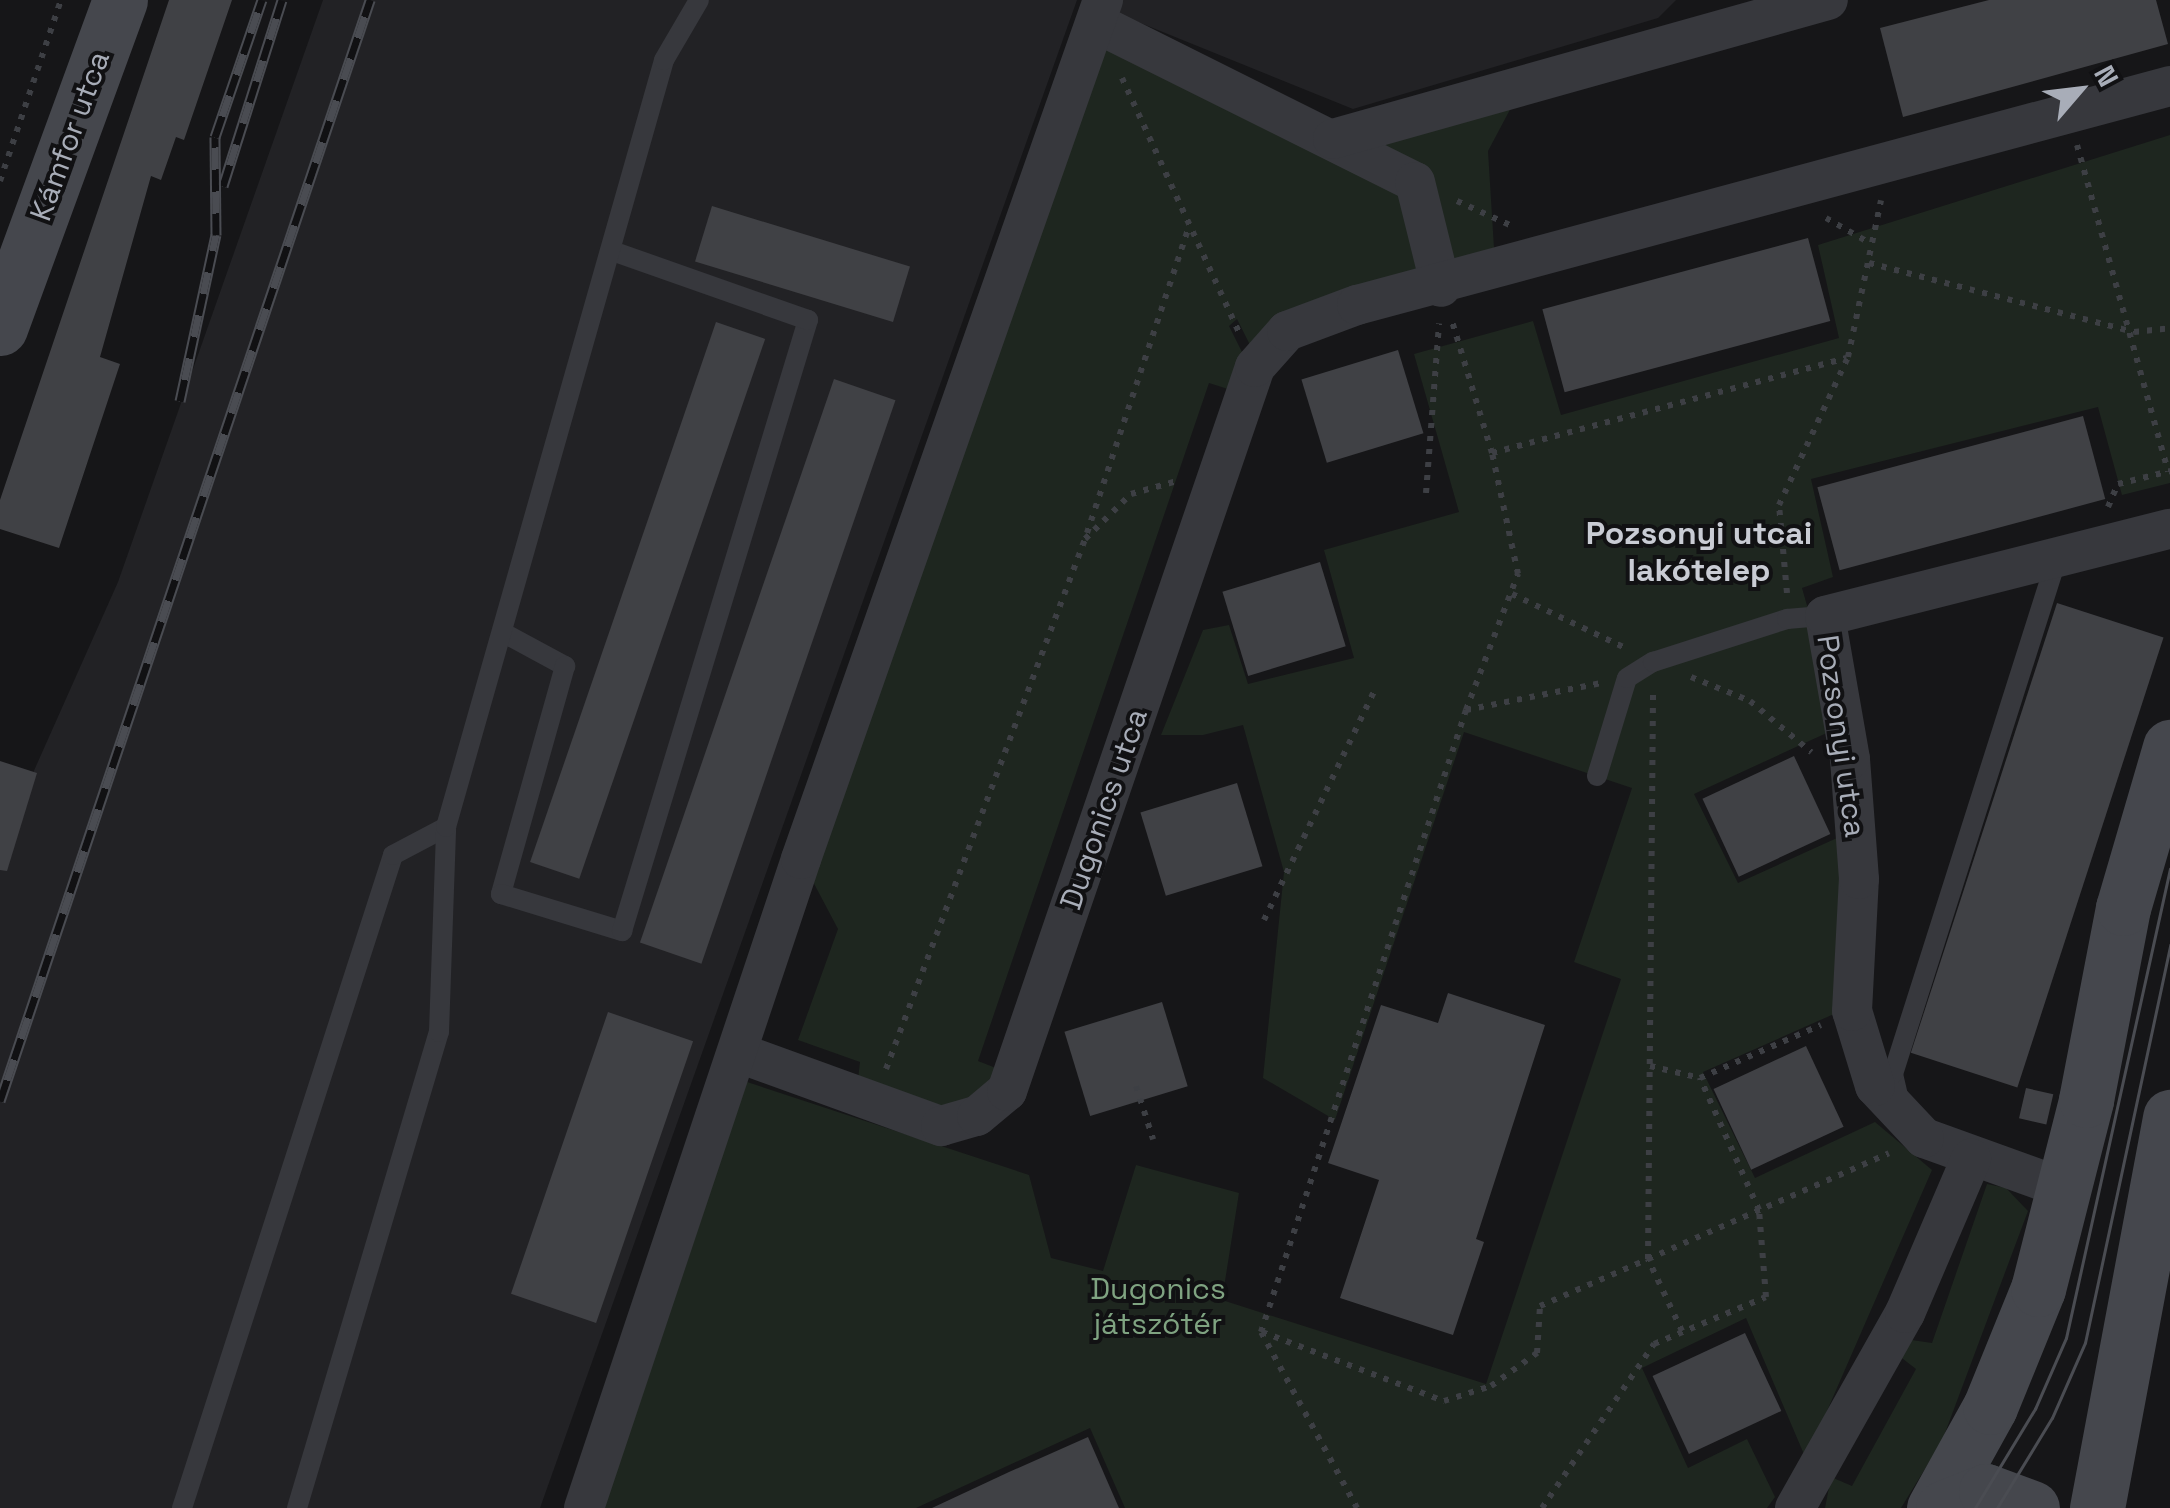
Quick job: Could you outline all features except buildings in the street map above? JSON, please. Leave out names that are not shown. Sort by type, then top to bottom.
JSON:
[{"type":"main road","name":"Kámfor utca","points":[[2,315],[120,0]]},
{"type":"main road","points":[[1934,1508],[2024,1329],[2066,1189],[2122,908],[2170,747]]},
{"type":"main road","points":[[2097,1508],[2170,1117]]},
{"type":"main road","points":[[1943,1508],[1986,1492],[2032,1508]]},
{"type":"street","points":[[1332,139],[1828,0]]},
{"type":"street","points":[[584,1508],[1100,12],[1415,182],[1441,287],[1529,258],[2170,86]]},
{"type":"street","name":"Dugonics utca","points":[[739,1053],[940,1126],[977,1116],[1007,1091],[1255,367],[1288,331],[1357,305],[1441,287]]},
{"type":"street","name":"Pozsonyi utca","points":[[2066,1189],[1971,1159],[1913,1127],[1875,1086],[1852,1011],[1859,879],[1852,792],[1806,618],[2170,528]]},
{"type":"street","points":[[1794,1508],[1905,1313],[1971,1159]]},
{"type":"lane","points":[[296,1508],[439,1032],[446,828],[664,60],[699,0]]},
{"type":"lane","points":[[502,632],[565,666],[500,894],[622,930],[808,320],[612,251]]},
{"type":"lane","points":[[1913,1127],[1894,1074],[2057,558]]},
{"type":"lane","points":[[1597,776],[1627,678],[1653,662],[1806,618]]},
{"type":"lane","points":[[182,1508],[392,855],[446,828]]},
{"type":"path","points":[[0,181],[61,0]]},
{"type":"path","points":[[1100,12],[1255,367]]},
{"type":"path","points":[[2068,116],[2134,332],[2168,472]]},
{"type":"path","points":[[1415,182],[1520,230]]},
{"type":"path","points":[[873,1103],[1084,539],[1190,225]]},
{"type":"path","points":[[1806,618],[1779,505],[1848,357],[1869,262],[1868,242]]},
{"type":"path","points":[[1869,262],[2134,332],[2170,328]]},
{"type":"path","points":[[1357,1508],[1261,1332],[1466,710],[1518,574],[1492,453],[1441,287]]},
{"type":"path","points":[[1426,493],[1441,287]]},
{"type":"path","points":[[1492,453],[1848,357]]},
{"type":"path","points":[[1084,539],[1131,494],[1186,479],[1214,481]]},
{"type":"path","points":[[1512,594],[1653,662],[1750,701],[1852,792]]},
{"type":"path","points":[[1653,662],[1648,1260],[1682,1331]]},
{"type":"path","points":[[1466,710],[1627,678]]},
{"type":"path","points":[[1264,920],[1375,689]]},
{"type":"path","points":[[1650,1066],[1700,1078],[1852,1011]]},
{"type":"path","points":[[1542,1508],[1654,1344],[1766,1297],[1759,1210],[1700,1078]]},
{"type":"path","points":[[1136,1086],[1153,1139]]},
{"type":"path","points":[[1261,1332],[1444,1402],[1491,1386],[1537,1353],[1540,1306],[1759,1210],[1913,1127]]},
{"type":"shaded area","points":[[323,0],[1077,0],[540,1508],[0,1508],[0,847],[118,582]]},
{"type":"shaded area","points":[[1115,0],[1676,0],[1658,18],[1353,109],[1111,11]]},
{"type":"green space","points":[[1094,30],[1296,125],[1513,104],[1488,151],[1494,248],[1250,345],[1237,319],[1229,326],[1245,358],[1228,389],[1209,383],[978,1061],[1001,1070],[978,1096],[946,1107],[858,1079],[860,1062],[798,1040],[838,929],[801,859]]},
{"type":"green space","name":"Dugonics játszótér","points":[[2170,135],[2170,483],[2122,495],[2098,407],[1811,479],[1833,577],[1802,588],[1822,658],[1831,731],[1694,794],[1738,883],[1848,833],[1834,1014],[1703,1072],[1755,1178],[1875,1122],[1932,1170],[1806,1459],[1746,1318],[1642,1368],[1688,1468],[1747,1439],[1775,1497],[1767,1508],[1125,1508],[1090,1428],[916,1508],[591,1508],[744,1081],[1029,1175],[1051,1258],[1103,1271],[1136,1165],[1239,1193],[1222,1300],[1486,1384],[1621,979],[1574,962],[1632,788],[1464,732],[1335,1120],[1263,1078],[1284,872],[1243,725],[1203,735],[1161,735],[1203,630],[1229,625],[1248,684],[1354,658],[1324,550],[1459,512],[1414,354],[1533,321],[1561,415],[1839,338],[1818,245]]},
{"type":"green space","points":[[1987,1184],[2006,1188],[2028,1211],[1942,1441],[1901,1508],[1825,1508],[1831,1477],[1852,1486],[1916,1369],[1894,1352],[1898,1338],[1932,1343]]},
{"type":"tram line","points":[[1975,1508],[2035,1409],[2066,1338],[2170,869]]},
{"type":"tram line","points":[[1997,1508],[2052,1418],[2085,1343],[2170,945]]},
{"type":"railway","points":[[180,401],[216,235],[215,137],[262,0]]},
{"type":"railway","points":[[223,186],[282,0]]},
{"type":"railway","points":[[0,1101],[370,0]]},
{"type":"district","name":"Pozsonyi utcai lakótelep","points":[[1699,552]]}]
